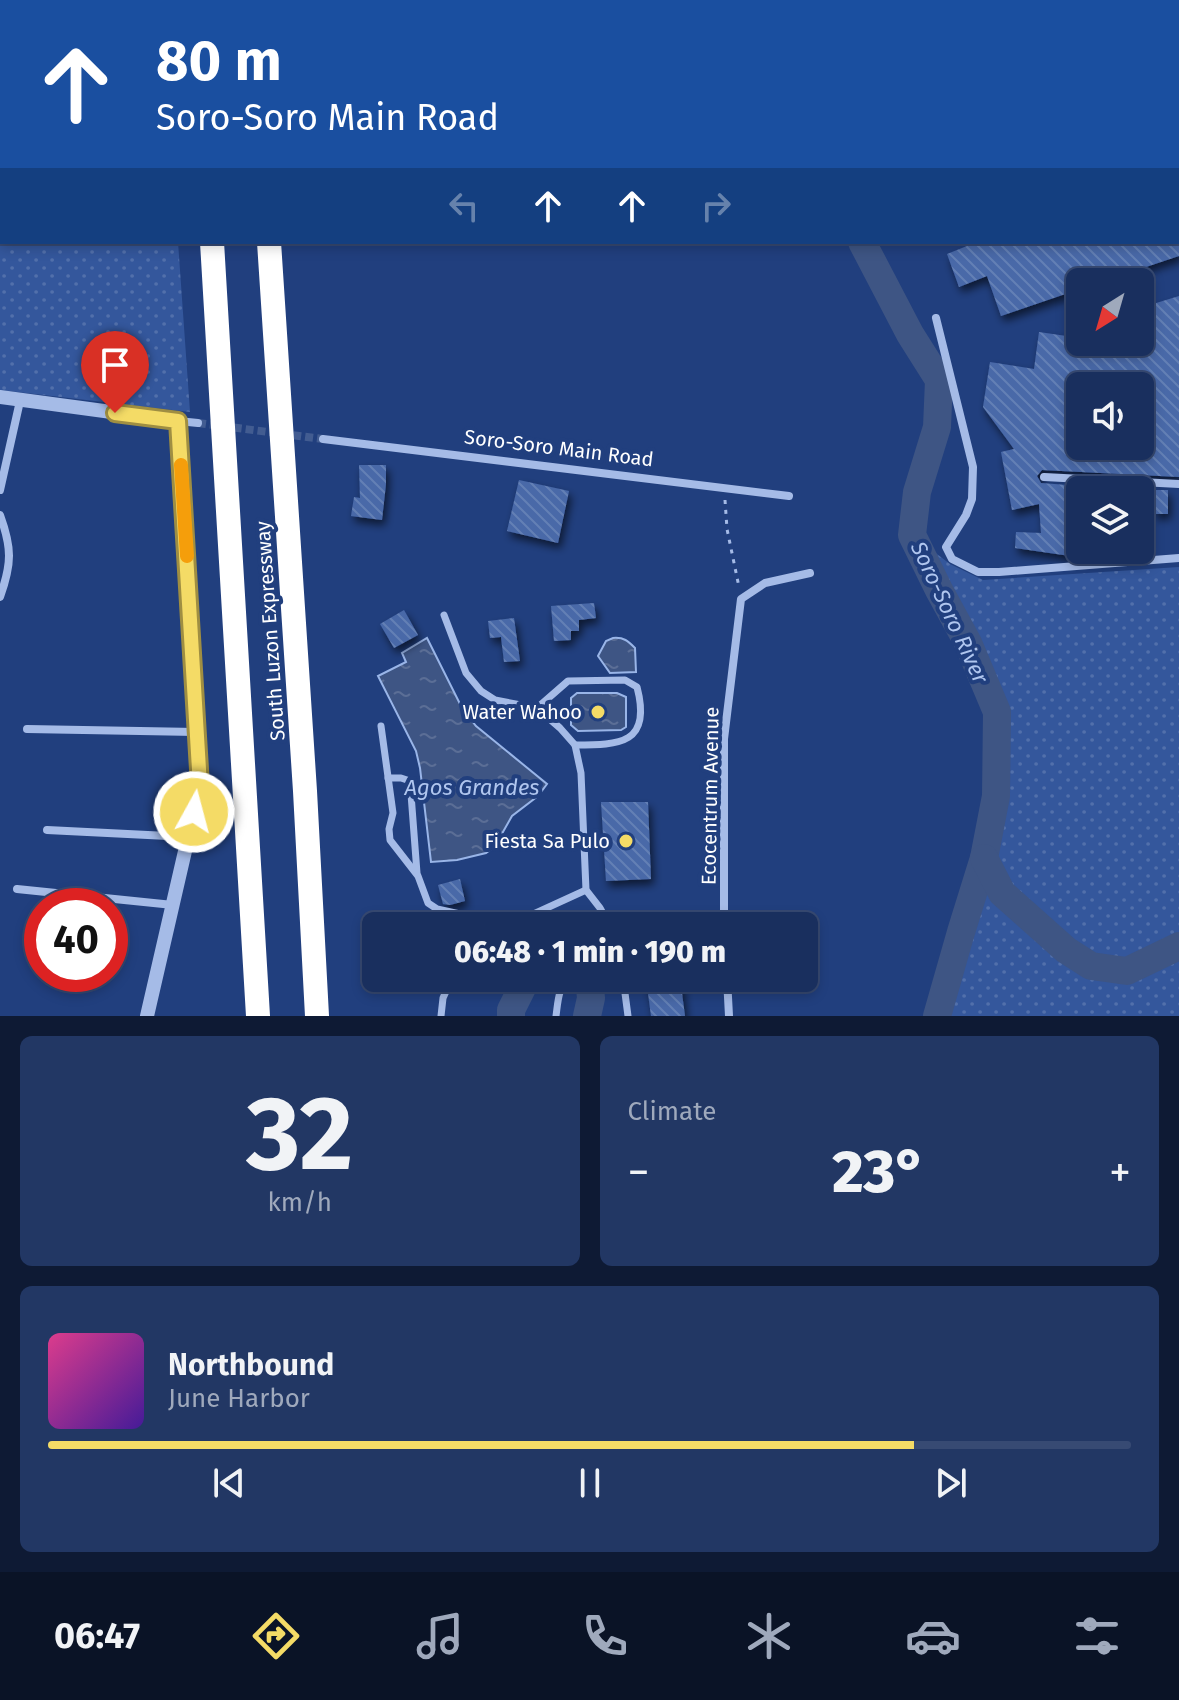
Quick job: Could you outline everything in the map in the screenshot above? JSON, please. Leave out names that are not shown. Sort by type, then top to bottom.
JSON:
[{"type":"highway","name":"South Luzon Expressway","points":[[212,244],[258,1016]]},
{"type":"highway","name":"South Luzon Expressway","points":[[269,244],[317,1016]]},
{"type":"street","points":[[936,318],[973,467],[972,499],[946,547],[952,559],[978,572],[999,572],[1179,558]]},
{"type":"street","points":[[0,397],[198,423]]},
{"type":"street","points":[[0,490],[20,401]]},
{"type":"street","points":[[147,1016],[200,786],[178,421]]},
{"type":"street","name":"Soro-Soro Main Road","points":[[323,439],[789,496]]},
{"type":"street","points":[[1044,477],[1179,484]]},
{"type":"street","points":[[0,515],[10,552],[0,597]]},
{"type":"street","points":[[741,599],[765,583],[810,573]]},
{"type":"street","name":"Ecocentrum Avenue","points":[[724,912],[724,739],[741,599]]},
{"type":"street","points":[[444,615],[466,673],[481,691],[495,700],[537,708],[575,745],[581,773],[586,890],[602,912]]},
{"type":"street","points":[[537,708],[568,681],[625,680],[637,687],[640,712],[634,734],[621,742],[575,745]]},
{"type":"street","points":[[381,726],[393,813],[390,840],[418,876]]},
{"type":"street","points":[[27,729],[196,732]]},
{"type":"street","points":[[388,778],[410,781],[418,876],[428,903],[437,909],[457,912]]},
{"type":"street","points":[[47,830],[188,837]]},
{"type":"street","points":[[17,889],[173,905]]},
{"type":"street","points":[[538,912],[586,890]]},
{"type":"street","points":[[441,1016],[446,992]]},
{"type":"street","points":[[556,1016],[561,992]]},
{"type":"street","points":[[625,992],[628,1016]]},
{"type":"street","points":[[728,992],[729,1016]]},
{"type":"path","points":[[724,488],[727,529],[741,599]]},
{"type":"shaded area","points":[[0,244],[178,244],[190,412],[0,390]]},
{"type":"shaded area","points":[[912,535],[950,564],[983,580],[1179,567],[1179,1016],[937,1016],[984,858],[996,796],[997,712],[968,643]]},
{"type":"water","name":"Agos Grandes","points":[[427,638],[462,708],[476,726],[547,784],[538,796],[512,816],[495,846],[486,853],[431,862],[416,751],[378,676],[406,662],[402,653]]},
{"type":"water","points":[[613,638],[626,640],[635,648],[636,672],[610,673],[598,656],[606,641]]},
{"type":"water","name":"Water Wahoo","points":[[577,693],[617,693],[626,697],[626,727],[621,730],[578,731],[571,725],[571,698]]},
{"type":"building","points":[[972,244],[1179,244],[1179,256],[1143,268],[1066,268],[1066,294],[1001,316],[987,276],[959,287],[947,254]]},
{"type":"building","points":[[1179,296],[1179,477],[1042,470],[1037,476],[1041,483],[1066,485],[1066,555],[1015,548],[1016,532],[1041,533],[1039,504],[1012,510],[1001,452],[1014,449],[983,407],[990,362],[1034,369],[1039,332],[1066,336],[1066,356],[1154,356],[1154,304]]},
{"type":"building","points":[[359,465],[386,465],[382,520],[351,516],[354,497],[360,498]]},
{"type":"building","points":[[519,480],[569,491],[558,543],[507,531]]},
{"type":"building","points":[[1154,490],[1168,490],[1168,514],[1154,514]]},
{"type":"building","points":[[594,603],[596,618],[579,620],[579,631],[571,631],[571,640],[554,641],[551,606]]},
{"type":"building","points":[[404,610],[418,635],[394,648],[380,624]]},
{"type":"building","points":[[514,618],[520,661],[504,662],[501,637],[490,638],[488,621]]},
{"type":"building","name":"Fiesta Sa Pulo","points":[[601,802],[648,802],[651,879],[606,881]]},
{"type":"building","points":[[460,879],[465,901],[443,904],[438,885]]},
{"type":"building","points":[[648,992],[682,992],[685,1016],[651,1016]]},
{"type":"waterway","name":"Soro-Soro River","points":[[863,244],[910,334],[939,380],[937,427],[917,492],[912,535],[968,643],[997,712],[996,796],[984,858],[937,1016]]},
{"type":"waterway","points":[[984,858],[1002,893],[1066,950],[1091,966],[1127,971],[1179,946]]},
{"type":"waterway","points":[[511,1016],[520,992]]},
{"type":"waterway","points":[[587,1016],[590,992]]},
{"type":"tunnel","points":[[198,423],[323,439]]},
{"type":"slow traffic","points":[[181,465],[187,556]]},
{"type":"place","name":"Water Wahoo","points":[[598,712]]},
{"type":"place","name":"Fiesta Sa Pulo","points":[[626,841]]},
{"type":"route","points":[[115,413],[178,421],[200,786],[194,812]]}]
